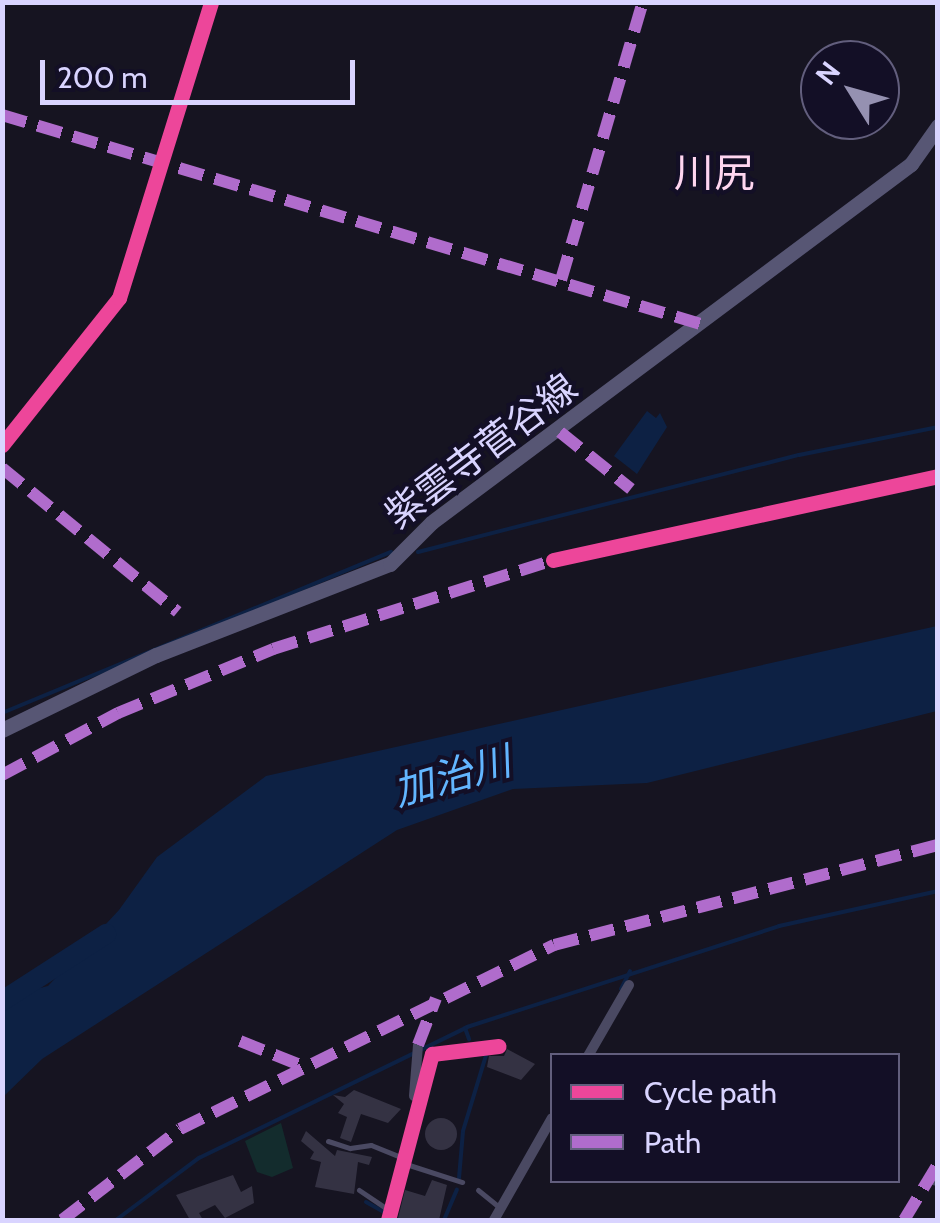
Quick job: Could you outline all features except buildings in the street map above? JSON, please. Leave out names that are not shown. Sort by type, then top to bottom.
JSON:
[{"type":"main road","name":"紫雲寺菅谷線","points":[[2,730],[156,655],[390,564],[432,522],[911,164],[935,135]]},
{"type":"street","points":[[2,445],[119,298],[210,2]]},
{"type":"street","points":[[552,560],[938,476]]},
{"type":"street","points":[[590,1053],[630,984]]},
{"type":"street","points":[[390,1216],[432,1054],[499,1046]]},
{"type":"street","points":[[416,1106],[418,1050]]},
{"type":"street","points":[[494,1220],[550,1121]]},
{"type":"lane","points":[[328,1141],[371,1146],[462,1182]]},
{"type":"lane","points":[[359,1190],[390,1216]]},
{"type":"lane","points":[[478,1190],[500,1208]]},
{"type":"green space","points":[[281,1123],[293,1168],[272,1177],[257,1172],[245,1141]]},
{"type":"water","points":[[647,411],[656,418],[660,413],[667,427],[637,474],[614,456]]},
{"type":"water","points":[[937,626],[937,711],[647,783],[513,789],[397,830],[42,1059],[3,1097],[3,997],[48,986],[119,910],[157,857],[266,776]]},
{"type":"waterway","points":[[418,552],[799,455],[938,427]]},
{"type":"waterway","points":[[2,713],[391,552]]},
{"type":"waterway","points":[[116,1220],[199,1158],[467,1027],[779,926],[938,891]]},
{"type":"waterway","name":"加治川","points":[[2,1001],[106,934]]},
{"type":"waterway","points":[[621,989],[630,971]]},
{"type":"waterway","points":[[465,1028],[469,1039]]},
{"type":"waterway","points":[[459,1178],[463,1131],[487,1052],[475,1055]]},
{"type":"waterway","points":[[444,1220],[457,1190]]},
{"type":"waterway","points":[[366,1202],[386,1213]]},
{"type":"marked path","points":[[561,280],[643,2]]},
{"type":"marked path","points":[[2,115],[701,324]]},
{"type":"marked path","points":[[560,432],[631,489]]},
{"type":"marked path","points":[[2,468],[178,612]]},
{"type":"marked path","points":[[2,775],[118,713],[273,649],[553,560]]},
{"type":"marked path","points":[[62,1220],[180,1129],[554,945],[938,845]]},
{"type":"marked path","points":[[418,1045],[436,998]]},
{"type":"marked path","points":[[240,1041],[300,1065]]},
{"type":"marked path","points":[[904,1220],[938,1164]]},
{"type":"cycle path","points":[[2,445],[119,298],[211,2]]},
{"type":"cycle path","points":[[553,560],[938,476]]},
{"type":"cycle path","points":[[388,1220],[432,1054],[499,1046]]},
{"type":"district","name":"川尻","points":[[714,173]]}]
